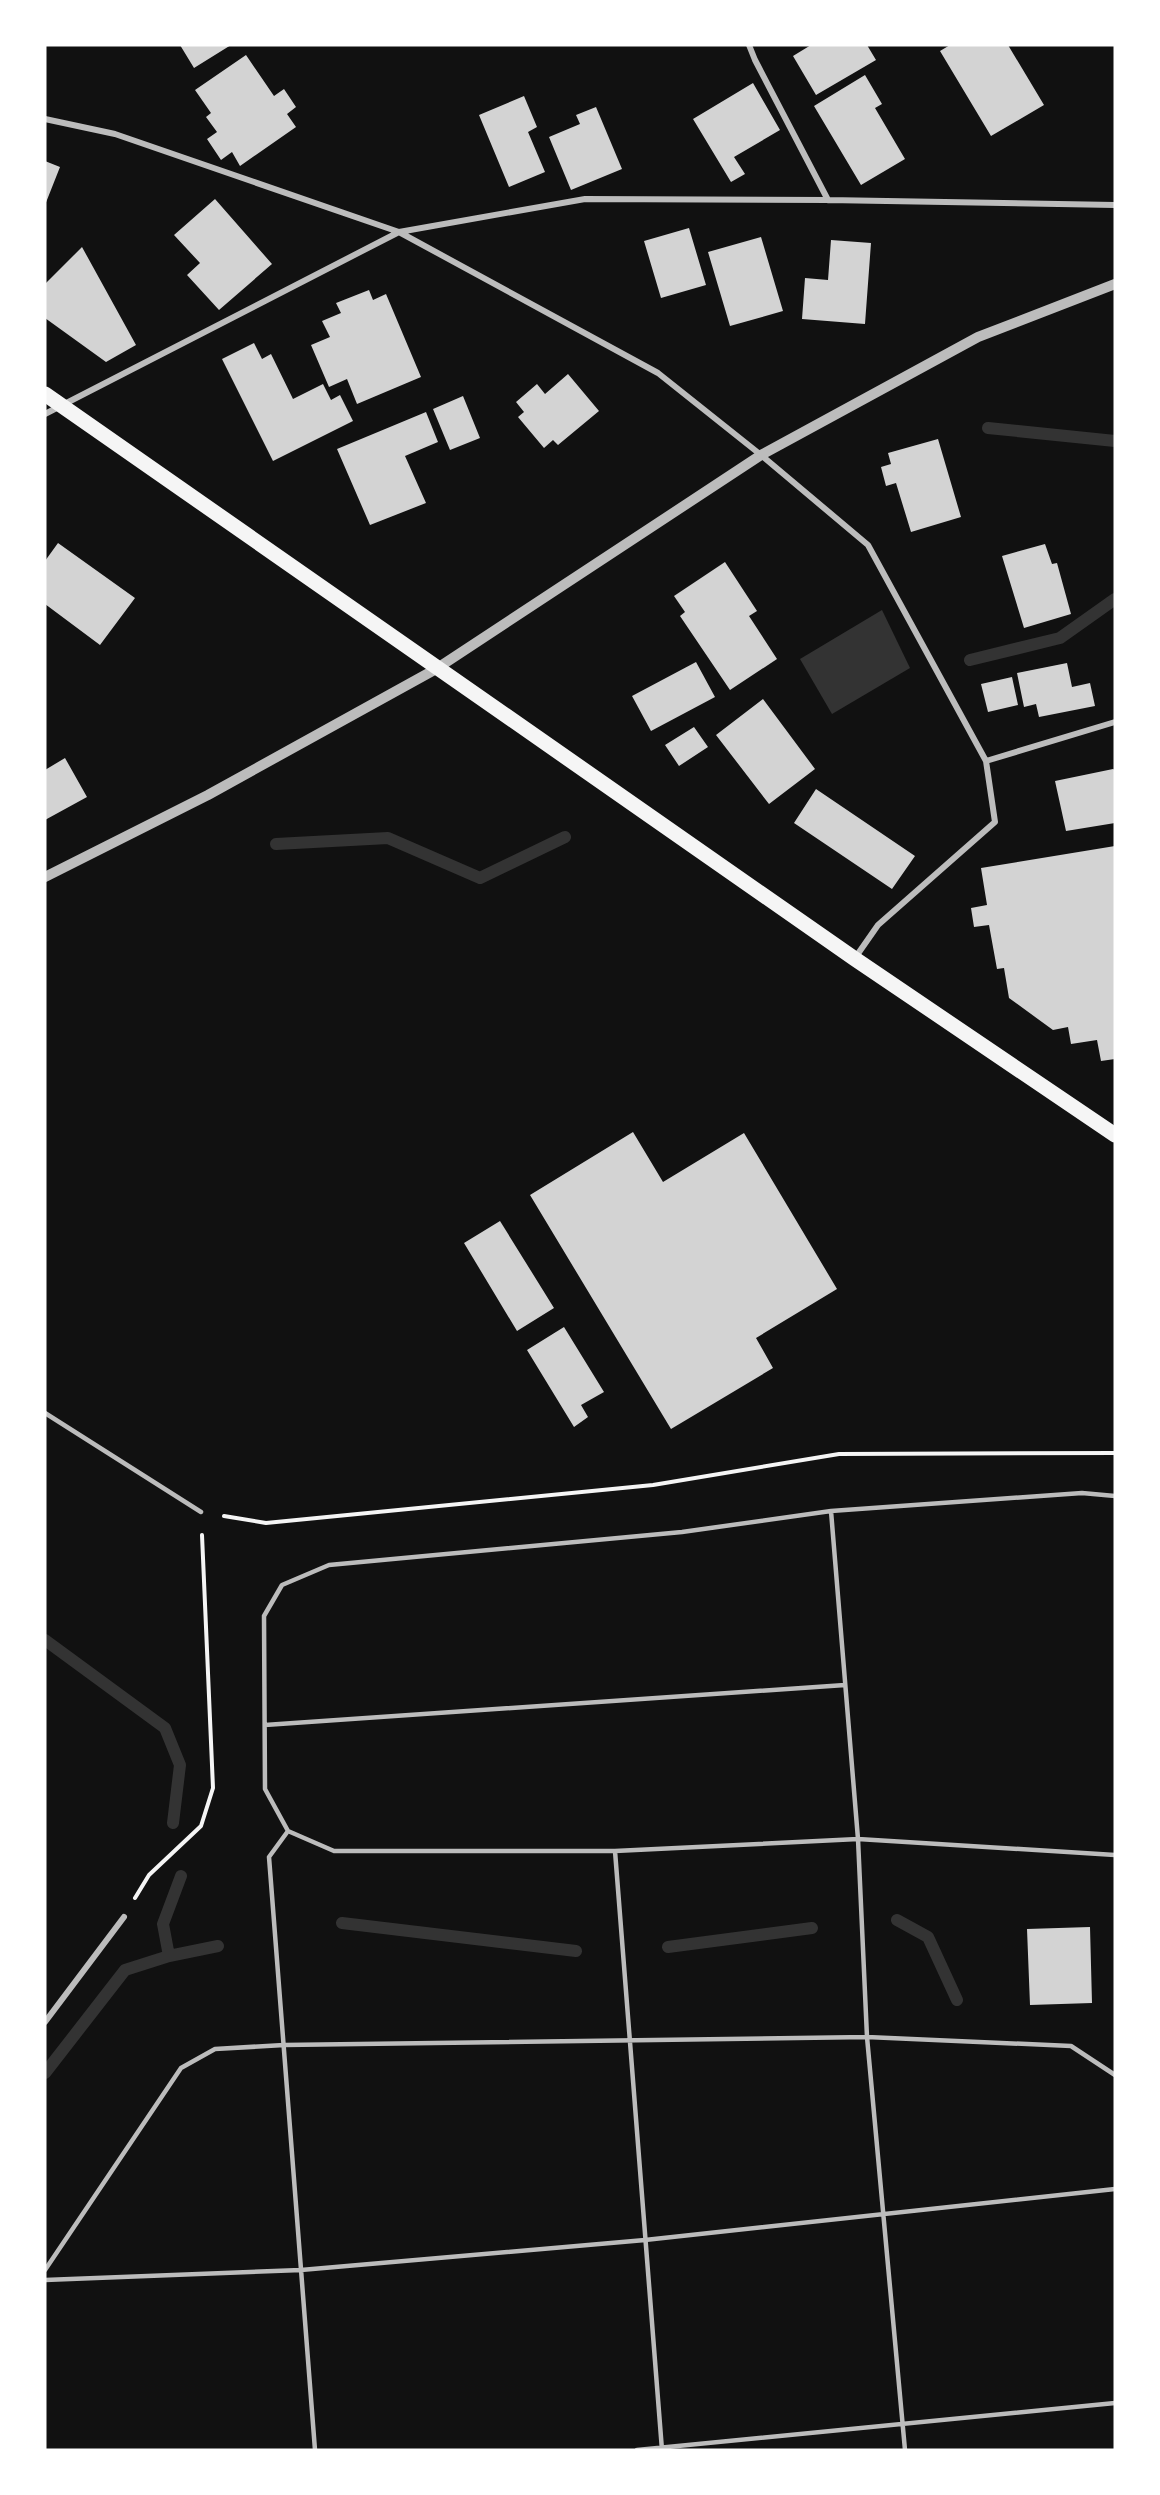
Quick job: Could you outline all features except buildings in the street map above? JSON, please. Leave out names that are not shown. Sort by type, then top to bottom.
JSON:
[{"type":"main road","points":[[45,394],[436,669],[855,959],[1115,1135]]},
{"type":"street","points":[[749,45],[828,200]]},
{"type":"street","points":[[45,119],[115,134],[399,232],[658,374],[761,454],[868,544],[986,761],[994,822],[878,925],[855,959]]},
{"type":"street","points":[[45,414],[399,232],[585,199],[1115,205]]},
{"type":"street","points":[[45,877],[208,795],[436,669],[761,454],[978,338],[1115,284]]},
{"type":"street","points":[[986,761],[1115,722]]},
{"type":"street","points":[[45,2022],[124,1917]]},
{"type":"lane","points":[[45,1413],[201,1512]]},
{"type":"lane","points":[[1115,1496],[1082,1493],[831,1511],[682,1532],[329,1565],[282,1585],[264,1616],[265,1789],[288,1832],[334,1851],[615,1851],[858,1839],[1115,1855]]},
{"type":"lane","points":[[831,1511],[858,1839],[867,2037],[904,2450]]},
{"type":"lane","points":[[265,1725],[845,1685]]},
{"type":"lane","points":[[288,1832],[269,1857],[315,2450]]},
{"type":"lane","points":[[615,1851],[662,2449]]},
{"type":"lane","points":[[45,2270],[181,2068],[215,2049],[284,2045],[867,2037],[1071,2046],[1115,2075]]},
{"type":"lane","points":[[45,2280],[301,2270],[645,2240],[1115,2189]]},
{"type":"lane","points":[[637,2450],[1115,2403]]},
{"type":"shaded area","points":[[882,610],[910,668],[832,714],[800,659]]},
{"type":"waterway","points":[[988,428],[1115,441]]},
{"type":"waterway","points":[[970,660],[1060,638],[1115,599]]},
{"type":"waterway","points":[[276,844],[388,838],[480,878],[565,837]]},
{"type":"waterway","points":[[45,1640],[165,1728],[180,1765],[173,1823]]},
{"type":"waterway","points":[[169,1956],[163,1924],[181,1876]]},
{"type":"waterway","points":[[897,1920],[928,1937],[957,2000]]},
{"type":"waterway","points":[[342,1923],[576,1951]]},
{"type":"waterway","points":[[668,1947],[812,1928]]},
{"type":"waterway","points":[[45,2073],[125,1970],[169,1956],[218,1946]]}]
